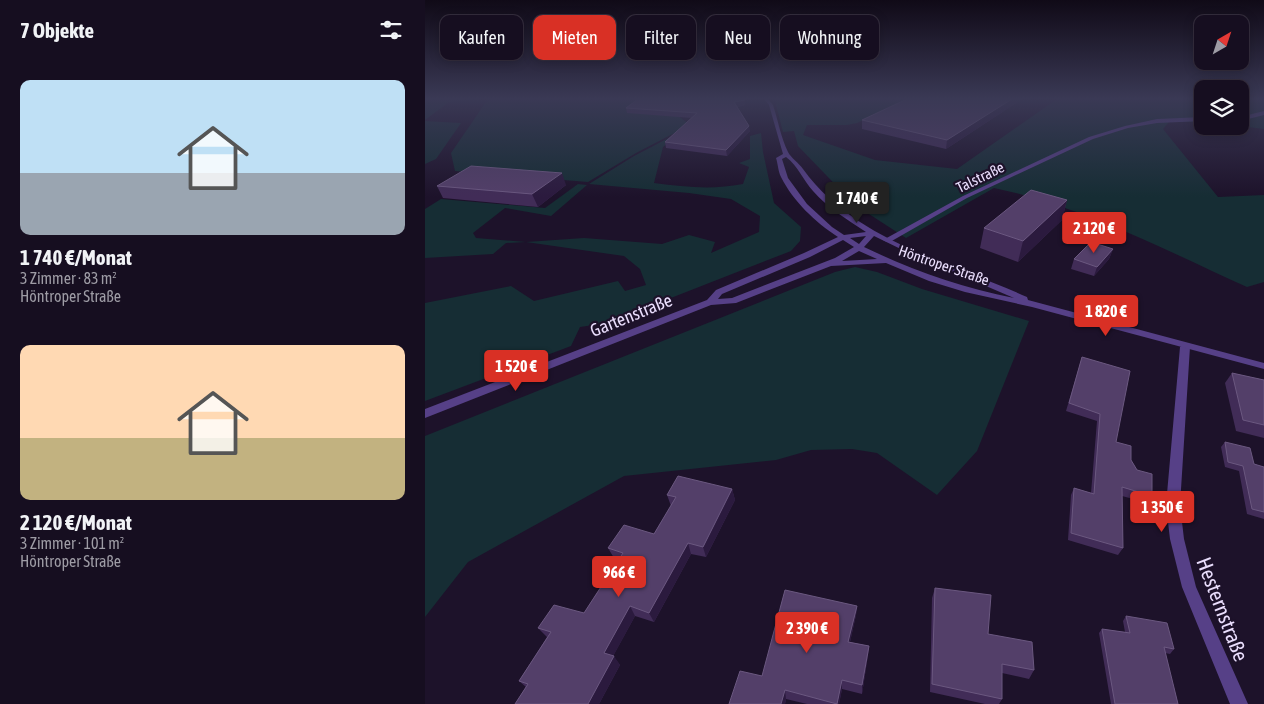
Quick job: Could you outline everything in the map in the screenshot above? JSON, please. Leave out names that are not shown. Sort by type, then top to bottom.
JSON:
[{"type":"street","name":"Höntroper Straße","points":[[779,132],[786,155],[796,160],[815,189],[835,207],[873,233],[1033,304]]},
{"type":"street","name":"Talstraße","points":[[887,240],[965,197],[1091,138],[1111,132]]},
{"type":"street","name":"Höntroper Straße","points":[[786,155],[779,158],[785,180],[808,210],[843,237],[887,261],[954,287],[994,298],[1033,304],[1264,366]]},
{"type":"street","name":"Gartenstraße","points":[[710,302],[719,292],[807,255],[843,237],[873,233]]},
{"type":"street","name":"Gartenstraße","points":[[425,414],[710,302],[733,301],[824,266],[860,247],[873,233]]},
{"type":"street","name":"Gartenstraße","points":[[824,266],[887,261]]},
{"type":"street","name":"Hesternstraße","points":[[1185,346],[1173,505],[1177,539],[1189,587],[1239,704]]},
{"type":"shaded area","points":[[425,132],[455,132],[436,159],[425,164]]},
{"type":"shaded area","points":[[465,132],[677,132],[636,153],[588,182],[455,171],[451,153]]},
{"type":"shaded area","points":[[681,132],[663,147],[654,183],[688,187],[743,184],[749,167],[739,163],[750,159],[750,136],[761,133],[763,152],[774,203],[801,227],[800,241],[791,251],[607,323],[580,327],[571,346],[425,401],[425,303],[511,286],[534,301],[618,281],[625,291],[646,285],[640,269],[624,256],[526,242],[584,238],[662,244],[689,235],[715,242],[711,253],[759,232],[760,216],[731,199],[689,193],[589,184],[634,156]]},
{"type":"shaded area","points":[[794,132],[804,132],[803,135],[875,160],[957,169],[1010,132],[1165,132],[1218,197],[1264,195],[1264,282],[1247,287],[1091,217],[1027,196],[994,188],[906,238],[855,205],[798,146]]},
{"type":"shaded area","points":[[578,184],[587,185],[551,216],[505,208],[473,233],[476,238],[526,242],[506,243],[493,254],[425,258],[425,209],[441,199],[545,208]]},
{"type":"shaded area","points":[[855,267],[877,272],[922,289],[1029,321],[977,451],[937,495],[877,453],[852,449],[811,450],[776,460],[624,476],[468,562],[425,617],[425,436],[835,272]]},
{"type":"building","points":[[676,132],[743,132],[726,150],[665,142]]},
{"type":"building","points":[[912,132],[960,132],[947,140]]},
{"type":"building","points":[[471,166],[562,173],[532,194],[437,186]]},
{"type":"building","points":[[1031,190],[1067,200],[1023,241],[984,228]]},
{"type":"building","points":[[1091,242],[1113,249],[1097,267],[1074,259]]},
{"type":"building","points":[[1082,357],[1130,371],[1116,442],[1131,446],[1131,460],[1137,470],[1152,474],[1152,496],[1122,487],[1123,548],[1071,533],[1074,488],[1094,494],[1100,414],[1069,403]]},
{"type":"building","points":[[1232,373],[1264,380],[1264,425],[1243,420]]},
{"type":"building","points":[[1225,442],[1250,448],[1254,464],[1264,467],[1264,512],[1252,509],[1243,466],[1228,462]]},
{"type":"building","points":[[678,476],[732,489],[703,547],[688,543],[649,613],[630,606],[604,653],[614,656],[588,704],[515,704],[528,684],[519,681],[551,632],[538,628],[554,605],[584,613],[623,553],[608,548],[624,525],[654,534],[676,497],[667,495]]},
{"type":"building","points":[[935,588],[991,595],[988,634],[1032,642],[1034,670],[1002,664],[1002,699],[932,684]]},
{"type":"building","points":[[785,590],[857,606],[848,642],[869,646],[862,685],[842,680],[837,704],[785,690],[781,704],[729,704],[740,671],[762,676]]},
{"type":"building","points":[[1126,616],[1167,623],[1174,649],[1164,647],[1178,704],[1115,704],[1102,629],[1130,633]]}]
